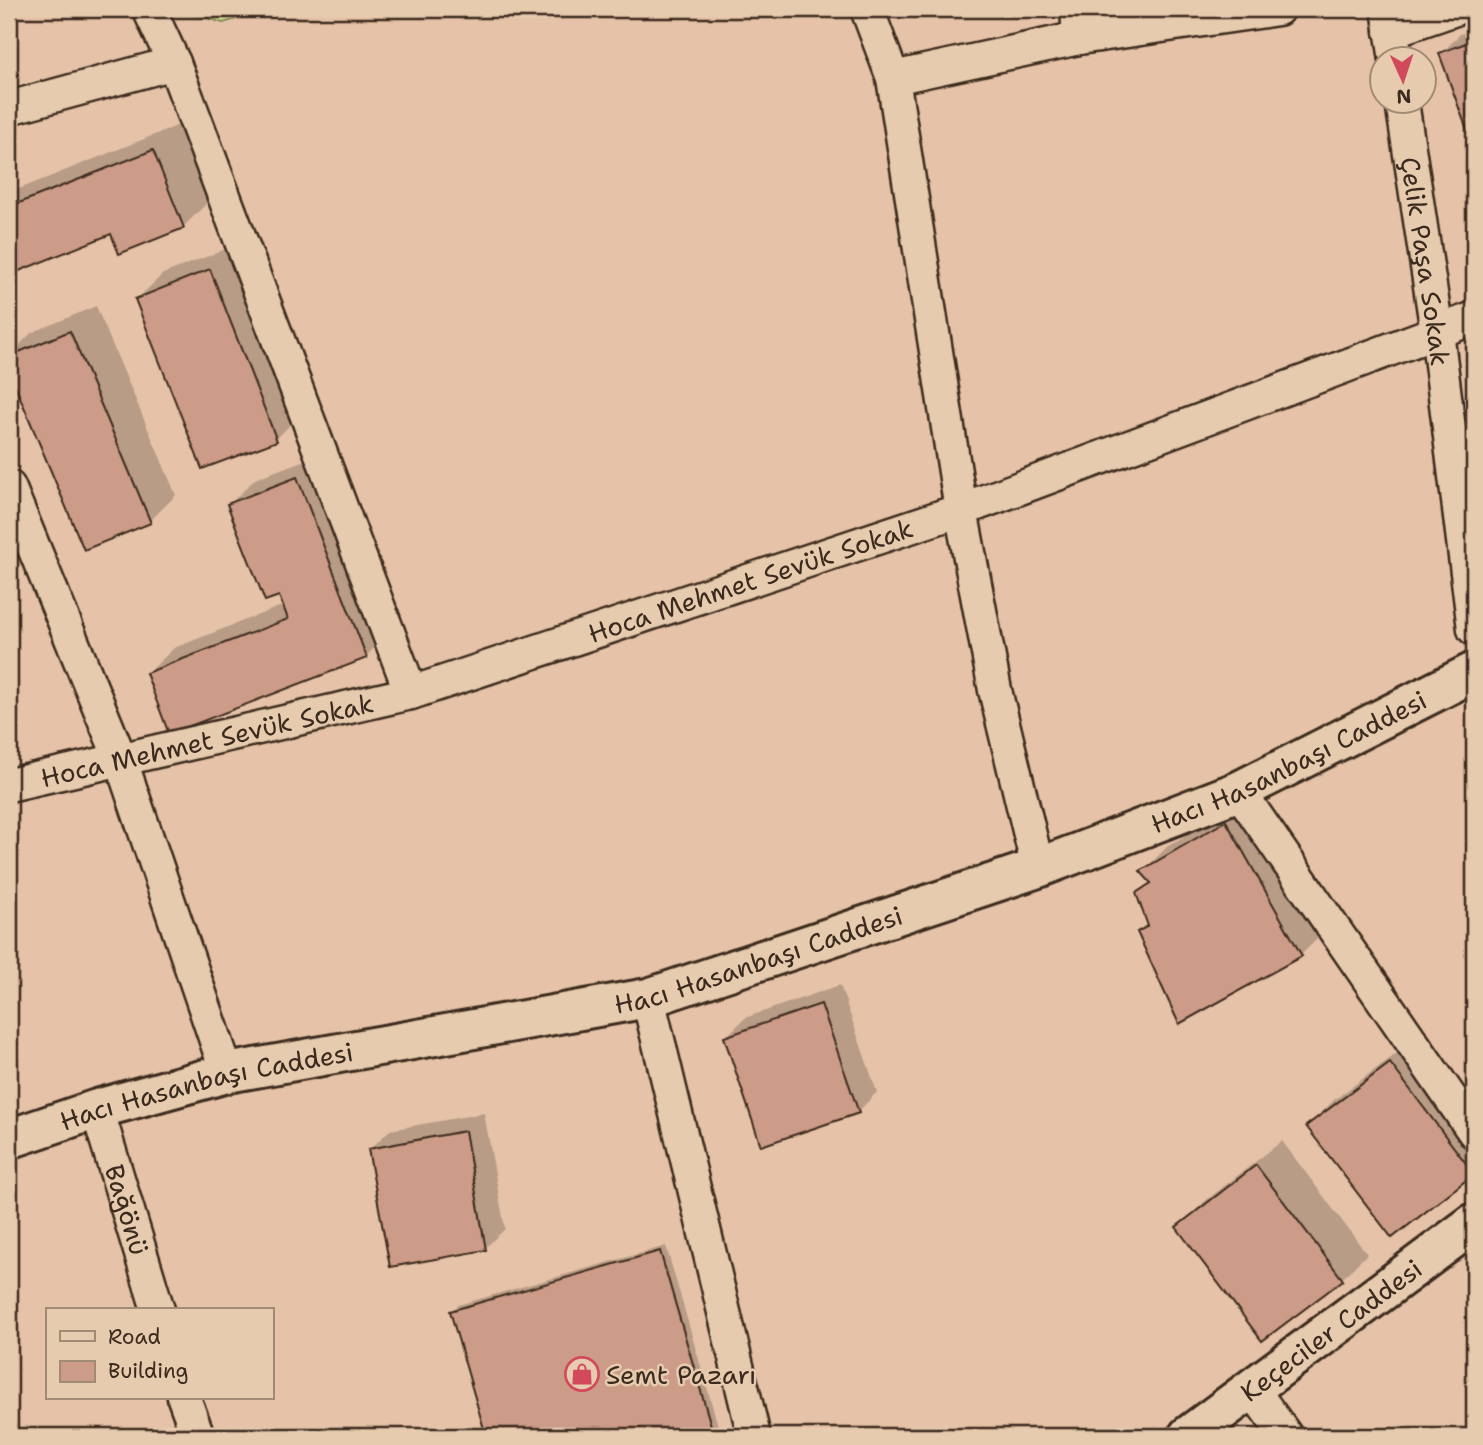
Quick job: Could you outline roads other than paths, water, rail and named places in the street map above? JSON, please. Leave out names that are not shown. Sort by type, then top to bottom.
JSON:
[{"type":"street","points":[[149,9],[174,63],[411,693]]},
{"type":"street","points":[[867,9],[893,78],[961,510],[995,690],[1038,868]]},
{"type":"street","points":[[893,78],[1078,24],[1278,9]]},
{"type":"street","points":[[1392,33],[1455,9]]},
{"type":"street","points":[[9,108],[174,63]]},
{"type":"street","name":"Çelik Paşa Sokak","points":[[1404,116],[1437,332],[1474,629]]},
{"type":"street","name":"Hoca Mehmet Sevük Sokak","points":[[9,785],[411,693],[961,510],[1474,318]]},
{"type":"street","points":[[9,487],[120,758],[227,1073]]},
{"type":"street","name":"Hacı Hasanbaşı Caddesi","points":[[9,1139],[97,1109],[227,1073],[648,998],[1038,868],[1239,791],[1474,672]]},
{"type":"street","points":[[1239,791],[1474,1132]]},
{"type":"street","points":[[648,998],[754,1436]]},
{"type":"street","name":"Bağönü","points":[[97,1109],[157,1308]]},
{"type":"street","name":"Keçeciler Caddesi","points":[[1188,1436],[1474,1223]]},
{"type":"street","points":[[1252,1389],[1286,1436]]},
{"type":"street","points":[[185,1400],[195,1435]]},
{"type":"place","name":"Semt Pazarı","points":[[582,1374]]}]
